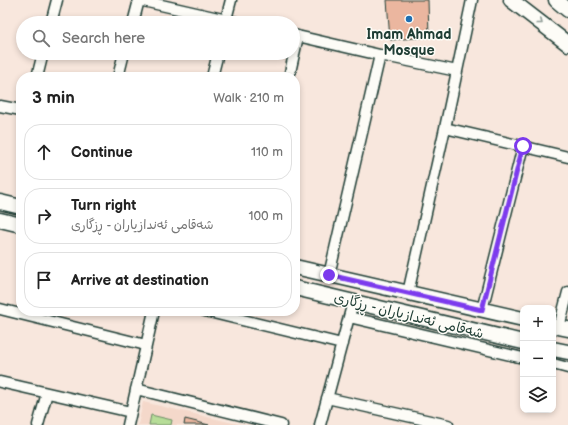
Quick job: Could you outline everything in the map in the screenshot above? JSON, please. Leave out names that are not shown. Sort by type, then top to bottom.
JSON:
[{"type":"street","points":[[53,16],[57,0]]},
{"type":"street","points":[[135,16],[139,0],[205,16]]},
{"type":"street","points":[[227,16],[231,0]]},
{"type":"street","points":[[408,293],[472,0]]},
{"type":"street","points":[[511,0],[568,44]]},
{"type":"street","points":[[556,0],[568,10]]},
{"type":"street","points":[[300,36],[457,71]]},
{"type":"street","points":[[329,275],[380,55]]},
{"type":"street","points":[[38,72],[41,60]]},
{"type":"street","points":[[119,72],[122,60]]},
{"type":"street","points":[[213,72],[216,60]]},
{"type":"street","points":[[290,72],[291,60]]},
{"type":"street","points":[[0,106],[16,109]]},
{"type":"street","points":[[445,128],[568,157]]},
{"type":"street","points":[[482,310],[523,146]]},
{"type":"street","points":[[0,202],[16,206]]},
{"type":"street","points":[[0,220],[16,224]]},
{"type":"street","name":"شەقامی ئەندازیاران - ڕزگاری","points":[[300,268],[520,318]]},
{"type":"street","name":"شەقامی ئەندازیاران - ڕزگاری","points":[[300,289],[520,341]]},
{"type":"street","points":[[560,327],[568,292]]},
{"type":"street","points":[[320,425],[353,302]]},
{"type":"street","points":[[0,309],[16,313]]},
{"type":"street","points":[[28,316],[146,345]]},
{"type":"street","points":[[128,425],[153,316]]},
{"type":"street","points":[[226,316],[342,344]]},
{"type":"street","points":[[349,318],[520,357]]},
{"type":"street","points":[[556,350],[568,352]]},
{"type":"street","points":[[556,365],[568,368]]},
{"type":"street","points":[[0,382],[131,412]]},
{"type":"street","points":[[136,389],[281,425]]},
{"type":"street","points":[[38,425],[47,393]]},
{"type":"street","points":[[328,398],[448,425]]},
{"type":"shaded area","points":[[143,402],[242,425],[138,425]]},
{"type":"green space","points":[[151,415],[172,420],[171,425],[149,425]]},
{"type":"building","name":"Imam Ahmad Mosque","points":[[387,0],[428,0],[429,37],[390,40]]},
{"type":"building","points":[[185,419],[209,425],[184,425]]},
{"type":"place","name":"Imam Ahmad Mosque","points":[[409,19]]},
{"type":"route","points":[[329,275],[482,310],[523,146]]}]
